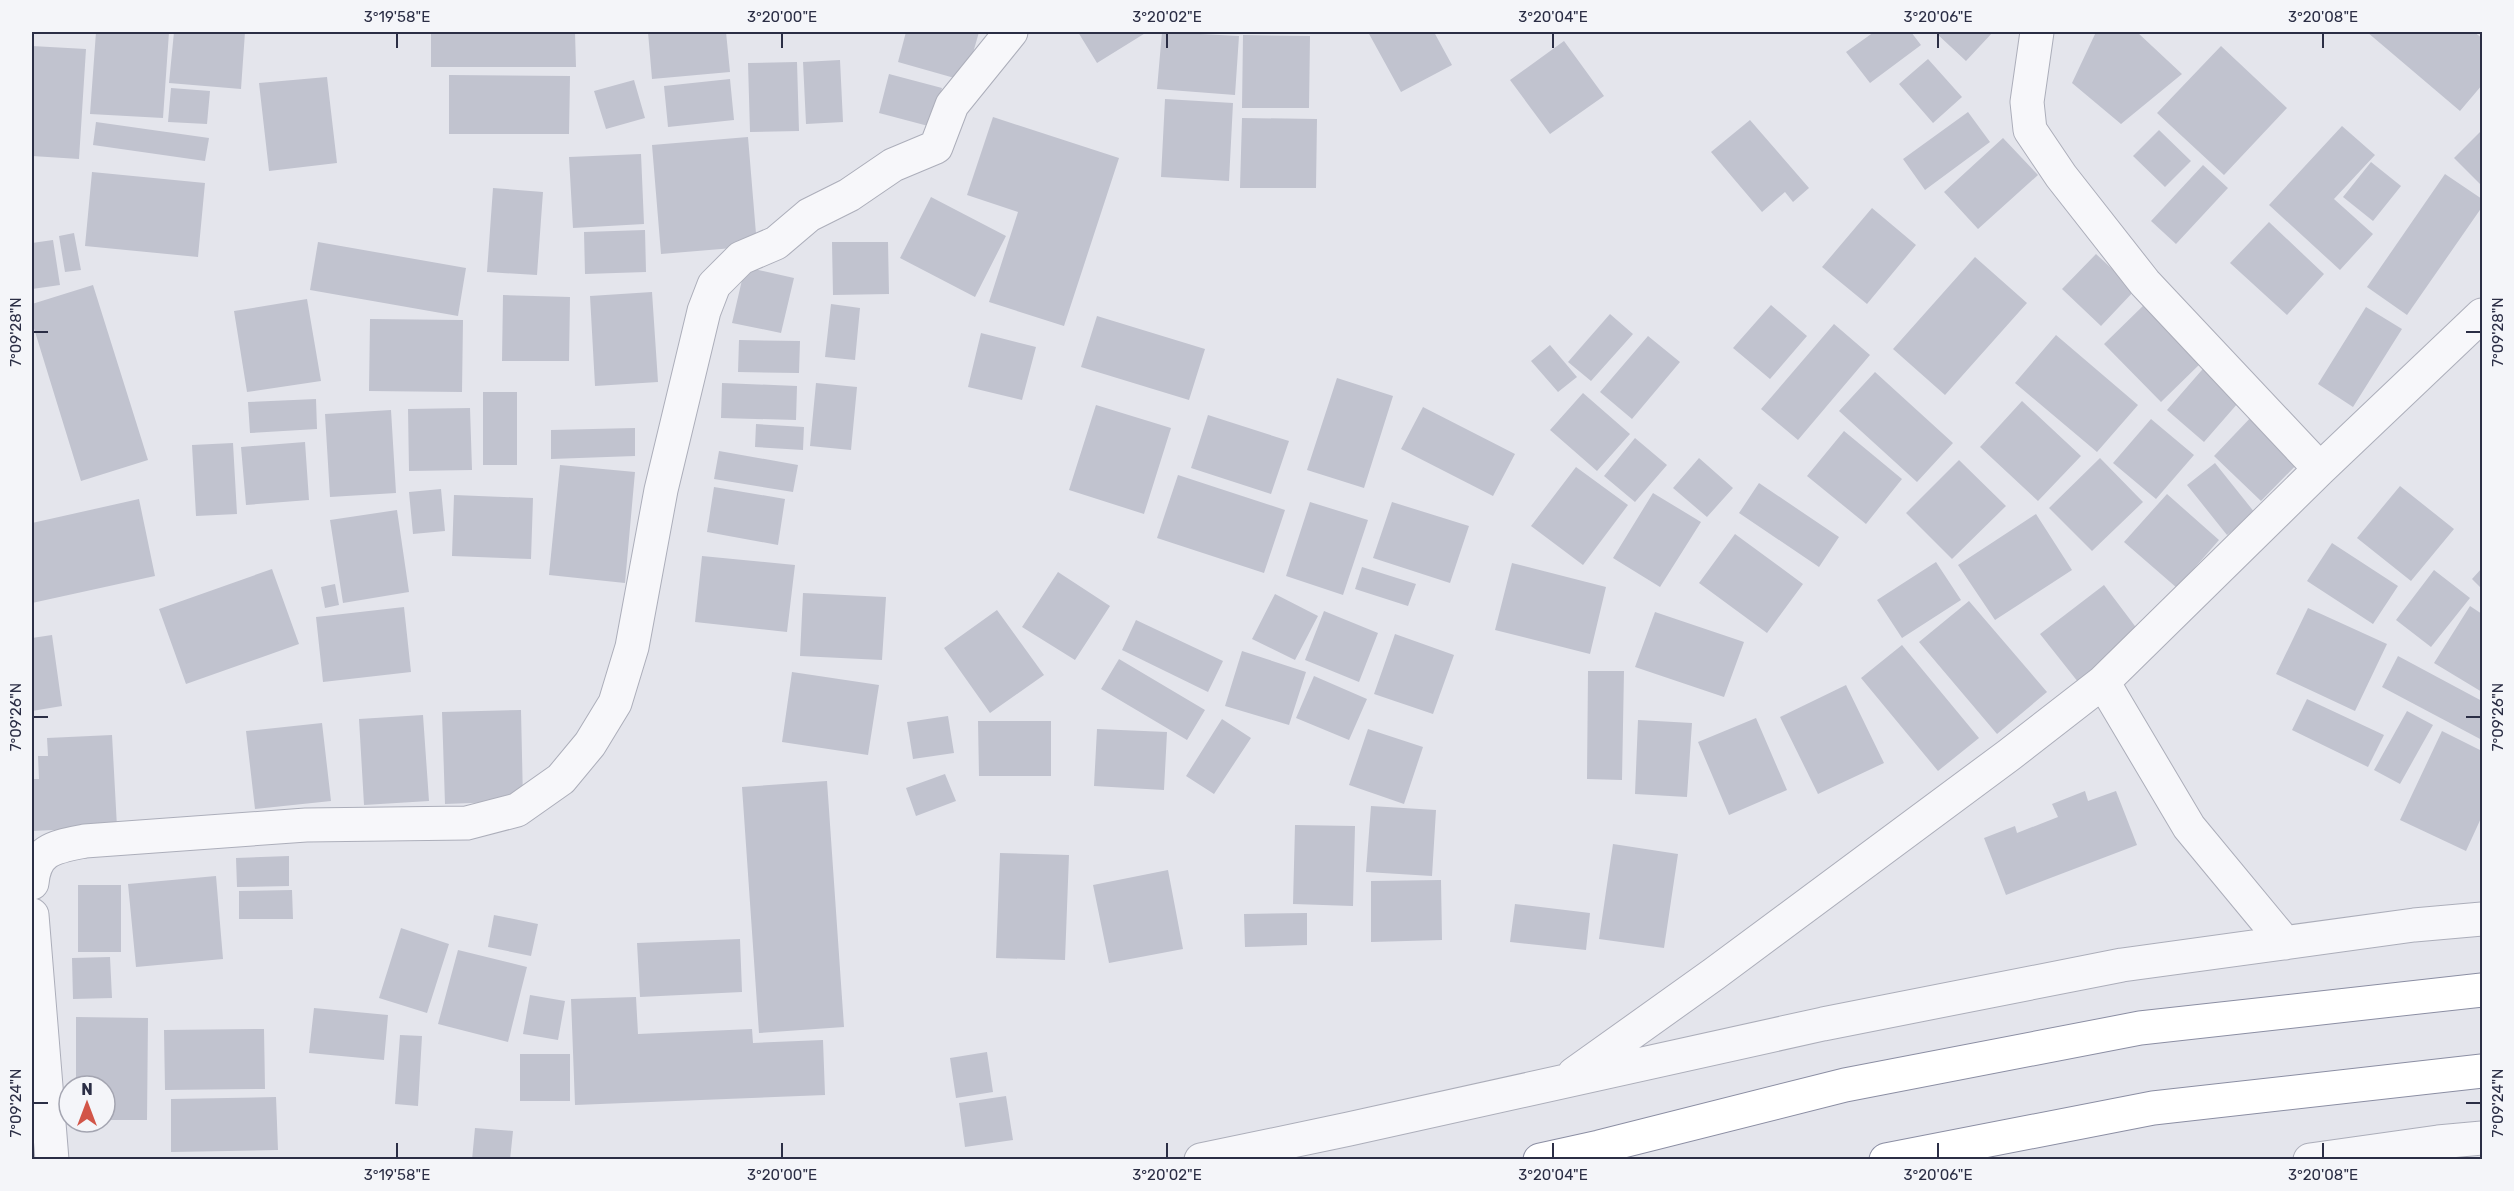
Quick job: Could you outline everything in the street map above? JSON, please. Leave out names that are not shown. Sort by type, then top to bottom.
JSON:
[{"type":"highway","points":[[1540,1160],[1845,1085],[2140,1029],[2482,990]]},
{"type":"highway","points":[[1886,1160],[2153,1108],[2482,1071]]},
{"type":"street","points":[[2037,32],[2026,102],[2030,130],[2061,176],[2145,284],[2320,469]]},
{"type":"street","points":[[32,883],[33,866],[51,848],[85,841],[306,825],[467,823],[518,810],[561,778],[590,744],[615,703],[632,647],[661,490],[704,310],[714,285],[741,258],[776,243],[809,215],[849,195],[893,165],[936,147],[952,105],[1004,36]]},
{"type":"street","points":[[1561,1083],[1714,974],[2009,755],[2103,682],[2320,469],[2482,315]]},
{"type":"street","points":[[2103,682],[2189,827],[2284,943]]},
{"type":"street","points":[[32,915],[52,1160]]},
{"type":"street","points":[[1201,1160],[1823,1024],[2122,965],[2414,925],[2482,919]]},
{"type":"street","points":[[2310,1160],[2482,1138]]},
{"type":"building","points":[[96,32],[169,32],[163,118],[90,114]]},
{"type":"building","points":[[174,32],[245,32],[241,89],[169,83]]},
{"type":"building","points":[[431,32],[575,32],[576,67],[431,67]]},
{"type":"building","points":[[648,32],[726,32],[730,72],[652,79]]},
{"type":"building","points":[[906,32],[979,32],[965,81],[898,62]]},
{"type":"building","points":[[1078,32],[1147,32],[1097,63]]},
{"type":"building","points":[[1162,32],[1239,36],[1235,95],[1157,89]]},
{"type":"building","points":[[1368,32],[1434,32],[1452,65],[1401,92]]},
{"type":"building","points":[[1874,32],[1911,32],[1921,45],[1870,83],[1846,52]]},
{"type":"building","points":[[1935,32],[1993,32],[1966,61]]},
{"type":"building","points":[[2096,32],[2137,32],[2182,74],[2121,124],[2072,83]]},
{"type":"building","points":[[2367,32],[2474,32],[2482,38],[2482,85],[2460,111]]},
{"type":"building","points":[[1243,35],[1310,36],[1309,108],[1242,108]]},
{"type":"building","points":[[1564,41],[1604,96],[1550,134],[1510,80]]},
{"type":"building","points":[[32,46],[86,49],[79,159],[32,156]]},
{"type":"building","points":[[2221,46],[2287,108],[2224,175],[2157,113]]},
{"type":"building","points":[[1928,59],[1962,97],[1933,123],[1899,84]]},
{"type":"building","points":[[840,60],[843,122],[806,124],[803,62]]},
{"type":"building","points":[[797,62],[799,131],[750,132],[748,63]]},
{"type":"building","points":[[889,74],[942,88],[932,127],[879,113]]},
{"type":"building","points":[[449,75],[570,76],[569,134],[449,134]]},
{"type":"building","points":[[327,77],[337,163],[269,171],[259,83]]},
{"type":"building","points":[[730,79],[734,120],[668,127],[664,86]]},
{"type":"building","points":[[634,80],[645,118],[606,129],[594,91]]},
{"type":"building","points":[[171,88],[210,91],[207,124],[168,122]]},
{"type":"building","points":[[1165,99],[1233,103],[1229,181],[1161,177]]},
{"type":"building","points":[[1968,112],[1990,142],[1925,190],[1903,159]]},
{"type":"building","points":[[993,117],[1119,158],[1064,326],[989,302],[1018,212],[967,195]]},
{"type":"building","points":[[1242,118],[1317,119],[1316,188],[1240,188]]},
{"type":"building","points":[[1750,120],[1809,188],[1793,202],[1785,192],[1762,212],[1711,152]]},
{"type":"building","points":[[96,122],[209,138],[205,161],[93,145]]},
{"type":"building","points":[[2342,126],[2375,155],[2334,199],[2373,234],[2340,270],[2269,205]]},
{"type":"building","points":[[2159,130],[2191,161],[2165,187],[2133,156]]},
{"type":"building","points":[[2482,130],[2482,186],[2454,158]]},
{"type":"building","points":[[748,137],[757,246],[661,254],[652,145]]},
{"type":"building","points":[[2003,138],[2038,175],[1978,229],[1944,192]]},
{"type":"building","points":[[641,154],[644,224],[573,228],[569,157]]},
{"type":"building","points":[[2371,162],[2401,186],[2373,221],[2343,197]]},
{"type":"building","points":[[2203,165],[2228,188],[2176,244],[2151,221]]},
{"type":"building","points":[[92,172],[205,183],[198,257],[85,246]]},
{"type":"building","points":[[2445,174],[2482,199],[2482,207],[2407,315],[2367,287]]},
{"type":"building","points":[[493,188],[543,192],[537,275],[487,272]]},
{"type":"building","points":[[931,197],[1006,236],[975,297],[900,258]]},
{"type":"building","points":[[1872,208],[1916,245],[1867,304],[1822,267]]},
{"type":"building","points":[[2269,222],[2324,274],[2287,315],[2230,263]]},
{"type":"building","points":[[645,230],[646,272],[585,274],[584,232]]},
{"type":"building","points":[[74,233],[81,270],[65,272],[59,236]]},
{"type":"building","points":[[53,240],[60,285],[32,289],[32,243]]},
{"type":"building","points":[[318,242],[466,268],[458,316],[310,290]]},
{"type":"building","points":[[832,242],[888,242],[889,294],[833,295]]},
{"type":"building","points":[[2096,254],[2135,290],[2101,326],[2062,289]]},
{"type":"building","points":[[1975,257],[2027,303],[1945,395],[1893,349]]},
{"type":"building","points":[[745,267],[794,278],[781,333],[732,323]]},
{"type":"building","points":[[93,285],[148,460],[81,481],[32,322],[32,304]]},
{"type":"building","points":[[652,292],[658,382],[595,386],[590,296]]},
{"type":"building","points":[[503,295],[570,297],[569,361],[502,361]]},
{"type":"building","points":[[307,299],[321,381],[247,392],[234,311]]},
{"type":"building","points":[[2146,303],[2203,361],[2161,402],[2104,344]]},
{"type":"building","points":[[831,304],[860,308],[855,360],[825,357]]},
{"type":"building","points":[[1771,305],[1807,336],[1770,379],[1733,348]]},
{"type":"building","points":[[2366,307],[2402,329],[2353,407],[2318,384]]},
{"type":"building","points":[[1610,314],[1633,334],[1591,381],[1568,362]]},
{"type":"building","points":[[1097,316],[1205,349],[1189,400],[1081,367]]},
{"type":"building","points":[[370,319],[463,320],[462,392],[369,391]]},
{"type":"building","points":[[1834,324],[1870,355],[1798,440],[1761,409]]},
{"type":"building","points":[[981,333],[1036,347],[1022,400],[968,387]]},
{"type":"building","points":[[2056,335],[2138,405],[2097,452],[2015,383]]},
{"type":"building","points":[[1648,336],[1680,362],[1632,419],[1600,392]]},
{"type":"building","points":[[739,340],[800,341],[799,373],[738,372]]},
{"type":"building","points":[[1550,345],[1577,377],[1558,392],[1531,361]]},
{"type":"building","points":[[2208,363],[2245,395],[2204,442],[2167,410]]},
{"type":"building","points":[[1875,372],[1953,443],[1917,482],[1839,411]]},
{"type":"building","points":[[1337,378],[1393,396],[1364,488],[1307,470]]},
{"type":"building","points":[[722,383],[797,386],[796,420],[721,418]]},
{"type":"building","points":[[816,383],[857,387],[851,450],[810,446]]},
{"type":"building","points":[[483,392],[517,392],[517,465],[483,465]]},
{"type":"building","points":[[1583,393],[1630,434],[1597,471],[1550,430]]},
{"type":"building","points":[[316,399],[317,429],[250,433],[248,402]]},
{"type":"building","points":[[2022,401],[2081,456],[2038,501],[1980,447]]},
{"type":"building","points":[[1096,405],[1171,428],[1144,514],[1069,490]]},
{"type":"building","points":[[1423,407],[1515,454],[1493,496],[1401,449]]},
{"type":"building","points":[[470,408],[472,470],[409,471],[408,409]]},
{"type":"building","points":[[391,410],[396,493],[330,497],[325,414]]},
{"type":"building","points":[[2255,413],[2303,458],[2261,501],[2214,456]]},
{"type":"building","points":[[1208,415],[1289,441],[1271,494],[1191,468]]},
{"type":"building","points":[[2151,419],[2194,455],[2156,499],[2113,463]]},
{"type":"building","points":[[756,424],[804,427],[803,450],[755,447]]},
{"type":"building","points":[[635,428],[635,456],[551,459],[551,430]]},
{"type":"building","points":[[1844,431],[1902,479],[1866,524],[1807,476]]},
{"type":"building","points":[[1635,438],[1667,465],[1635,502],[1604,476]]},
{"type":"building","points":[[305,442],[309,500],[246,505],[241,447]]},
{"type":"building","points":[[233,443],[237,514],[196,516],[192,445]]},
{"type":"building","points":[[719,451],[798,465],[793,492],[714,479]]},
{"type":"building","points":[[1699,458],[1733,488],[1707,517],[1673,488]]},
{"type":"building","points":[[2100,458],[2143,502],[2092,551],[2049,508]]},
{"type":"building","points":[[1959,460],[2006,506],[1952,559],[1906,513]]},
{"type":"building","points":[[2215,463],[2255,513],[2227,535],[2187,485]]},
{"type":"building","points":[[560,465],[635,472],[625,583],[549,575]]},
{"type":"building","points":[[1576,467],[1628,505],[1583,565],[1531,526]]},
{"type":"building","points":[[1178,475],[1285,510],[1264,573],[1157,538]]},
{"type":"building","points":[[1759,483],[1839,537],[1819,567],[1739,513]]},
{"type":"building","points":[[2400,486],[2454,529],[2411,581],[2357,538]]},
{"type":"building","points":[[714,487],[785,499],[778,545],[707,532]]},
{"type":"building","points":[[441,489],[445,531],[413,534],[409,492]]},
{"type":"building","points":[[1653,493],[1701,522],[1660,587],[1613,558]]},
{"type":"building","points":[[2167,494],[2219,540],[2177,588],[2124,542]]},
{"type":"building","points":[[454,495],[533,498],[531,559],[452,556]]},
{"type":"building","points":[[139,499],[155,576],[32,603],[32,523]]},
{"type":"building","points":[[1310,502],[1368,520],[1343,595],[1286,576]]},
{"type":"building","points":[[1392,502],[1469,526],[1450,583],[1373,558]]},
{"type":"building","points":[[397,510],[409,592],[343,603],[330,520]]},
{"type":"building","points":[[2036,514],[2072,570],[1995,620],[1958,565]]},
{"type":"building","points":[[1735,534],[1803,584],[1767,633],[1699,583]]},
{"type":"building","points":[[2332,543],[2398,586],[2373,624],[2307,581]]},
{"type":"building","points":[[702,556],[795,565],[787,632],[695,622]]},
{"type":"building","points":[[1936,562],[1961,600],[1902,638],[1877,600]]},
{"type":"building","points":[[1512,563],[1606,587],[1590,654],[1495,630]]},
{"type":"building","points":[[1362,567],[1416,584],[1408,606],[1355,589]]},
{"type":"building","points":[[2482,568],[2482,589],[2472,579]]},
{"type":"building","points":[[272,569],[299,644],[186,684],[159,609]]},
{"type":"building","points":[[2434,570],[2470,598],[2431,647],[2396,620]]},
{"type":"building","points":[[1058,572],[1110,606],[1075,660],[1022,627]]},
{"type":"building","points":[[335,584],[339,605],[325,608],[321,587]]},
{"type":"building","points":[[2104,585],[2144,638],[2082,687],[2040,634]]},
{"type":"building","points":[[803,593],[886,597],[882,660],[800,656]]},
{"type":"building","points":[[1275,594],[1318,616],[1295,660],[1252,639]]},
{"type":"building","points":[[1969,601],[2047,692],[1997,734],[1919,642]]},
{"type":"building","points":[[2470,606],[2482,614],[2482,692],[2434,663]]},
{"type":"building","points":[[404,607],[411,672],[323,682],[316,617]]},
{"type":"building","points":[[2308,608],[2387,644],[2355,711],[2276,674]]},
{"type":"building","points":[[997,610],[1044,675],[990,713],[944,648]]},
{"type":"building","points":[[1324,611],[1378,633],[1359,682],[1305,660]]},
{"type":"building","points":[[1655,612],[1744,642],[1724,697],[1635,667]]},
{"type":"building","points":[[1136,620],[1223,661],[1208,692],[1122,650]]},
{"type":"building","points":[[1395,634],[1454,655],[1433,714],[1374,694]]},
{"type":"building","points":[[52,635],[62,706],[32,711],[32,638]]},
{"type":"building","points":[[1902,645],[1979,738],[1938,771],[1861,678]]},
{"type":"building","points":[[1242,651],[1306,672],[1289,725],[1225,706]]},
{"type":"building","points":[[2398,656],[2482,701],[2482,740],[2382,687]]},
{"type":"building","points":[[1119,659],[1205,710],[1187,740],[1101,689]]},
{"type":"building","points":[[1588,671],[1624,671],[1622,780],[1587,779]]},
{"type":"building","points":[[792,672],[879,685],[868,755],[782,742]]},
{"type":"building","points":[[1314,676],[1367,699],[1349,740],[1296,718]]},
{"type":"building","points":[[1846,685],[1884,763],[1818,794],[1780,717]]},
{"type":"building","points":[[2307,699],[2384,735],[2368,767],[2292,730]]},
{"type":"building","points":[[521,710],[523,801],[445,804],[442,712]]},
{"type":"building","points":[[2407,711],[2433,725],[2400,784],[2374,770]]},
{"type":"building","points":[[423,715],[429,801],[364,805],[359,719]]},
{"type":"building","points":[[948,716],[954,753],[913,759],[907,722]]},
{"type":"building","points":[[1756,718],[1787,790],[1729,815],[1698,742]]},
{"type":"building","points":[[1222,719],[1251,738],[1214,794],[1186,776]]},
{"type":"building","points":[[1638,720],[1692,723],[1687,797],[1635,794]]},
{"type":"building","points":[[978,721],[1051,721],[1051,776],[979,776]]},
{"type":"building","points":[[322,723],[331,801],[255,809],[246,731]]},
{"type":"building","points":[[1097,729],[1167,732],[1164,790],[1094,786]]},
{"type":"building","points":[[1368,729],[1423,747],[1404,804],[1349,785]]},
{"type":"building","points":[[2442,731],[2482,751],[2482,816],[2466,851],[2400,820]]},
{"type":"building","points":[[112,735],[117,827],[32,831],[32,779],[39,779],[38,756],[48,756],[47,738]]},
{"type":"building","points":[[945,774],[956,801],[916,816],[906,788]]},
{"type":"building","points":[[827,781],[844,1027],[759,1033],[742,787]]},
{"type":"building","points":[[2085,791],[2088,801],[2116,791],[2137,845],[2006,895],[1984,838],[2015,826],[2017,833],[2058,817],[2052,804]]},
{"type":"building","points":[[1371,806],[1436,810],[1432,876],[1366,872]]},
{"type":"building","points":[[1295,825],[1355,826],[1353,906],[1293,904]]},
{"type":"building","points":[[1613,844],[1678,854],[1664,948],[1599,939]]},
{"type":"building","points":[[1000,853],[1069,855],[1065,960],[996,958]]},
{"type":"building","points":[[289,856],[289,886],[237,887],[236,858]]},
{"type":"building","points":[[1168,870],[1183,949],[1109,963],[1093,885]]},
{"type":"building","points":[[216,876],[223,959],[136,967],[128,884]]},
{"type":"building","points":[[1441,880],[1442,940],[1371,942],[1371,881]]},
{"type":"building","points":[[78,885],[121,885],[121,952],[78,952]]},
{"type":"building","points":[[292,890],[293,919],[239,919],[239,891]]},
{"type":"building","points":[[1515,904],[1590,913],[1586,950],[1510,942]]},
{"type":"building","points":[[1307,913],[1307,945],[1245,947],[1244,914]]},
{"type":"building","points":[[494,915],[538,924],[531,956],[488,947]]},
{"type":"building","points":[[401,928],[449,944],[427,1013],[379,998]]},
{"type":"building","points":[[740,939],[742,992],[640,997],[637,943]]},
{"type":"building","points":[[458,950],[527,967],[508,1042],[438,1024]]},
{"type":"building","points":[[110,957],[112,998],[73,999],[72,958]]},
{"type":"building","points":[[530,995],[565,1001],[558,1040],[523,1034]]},
{"type":"building","points":[[636,997],[638,1034],[752,1029],[753,1043],[823,1040],[825,1095],[575,1105],[571,999]]},
{"type":"building","points":[[314,1008],[388,1015],[384,1060],[309,1053]]},
{"type":"building","points":[[76,1017],[148,1018],[147,1120],[117,1120],[117,1074],[76,1074]]},
{"type":"building","points":[[264,1029],[265,1089],[165,1090],[164,1030]]},
{"type":"building","points":[[400,1035],[422,1036],[418,1106],[395,1104]]},
{"type":"building","points":[[987,1052],[993,1092],[956,1098],[950,1058]]},
{"type":"building","points":[[520,1054],[570,1054],[570,1101],[520,1101]]},
{"type":"building","points":[[1006,1096],[1013,1140],[965,1147],[959,1103]]},
{"type":"building","points":[[276,1097],[278,1150],[171,1152],[171,1099]]},
{"type":"building","points":[[475,1128],[513,1131],[510,1160],[472,1160]]}]
